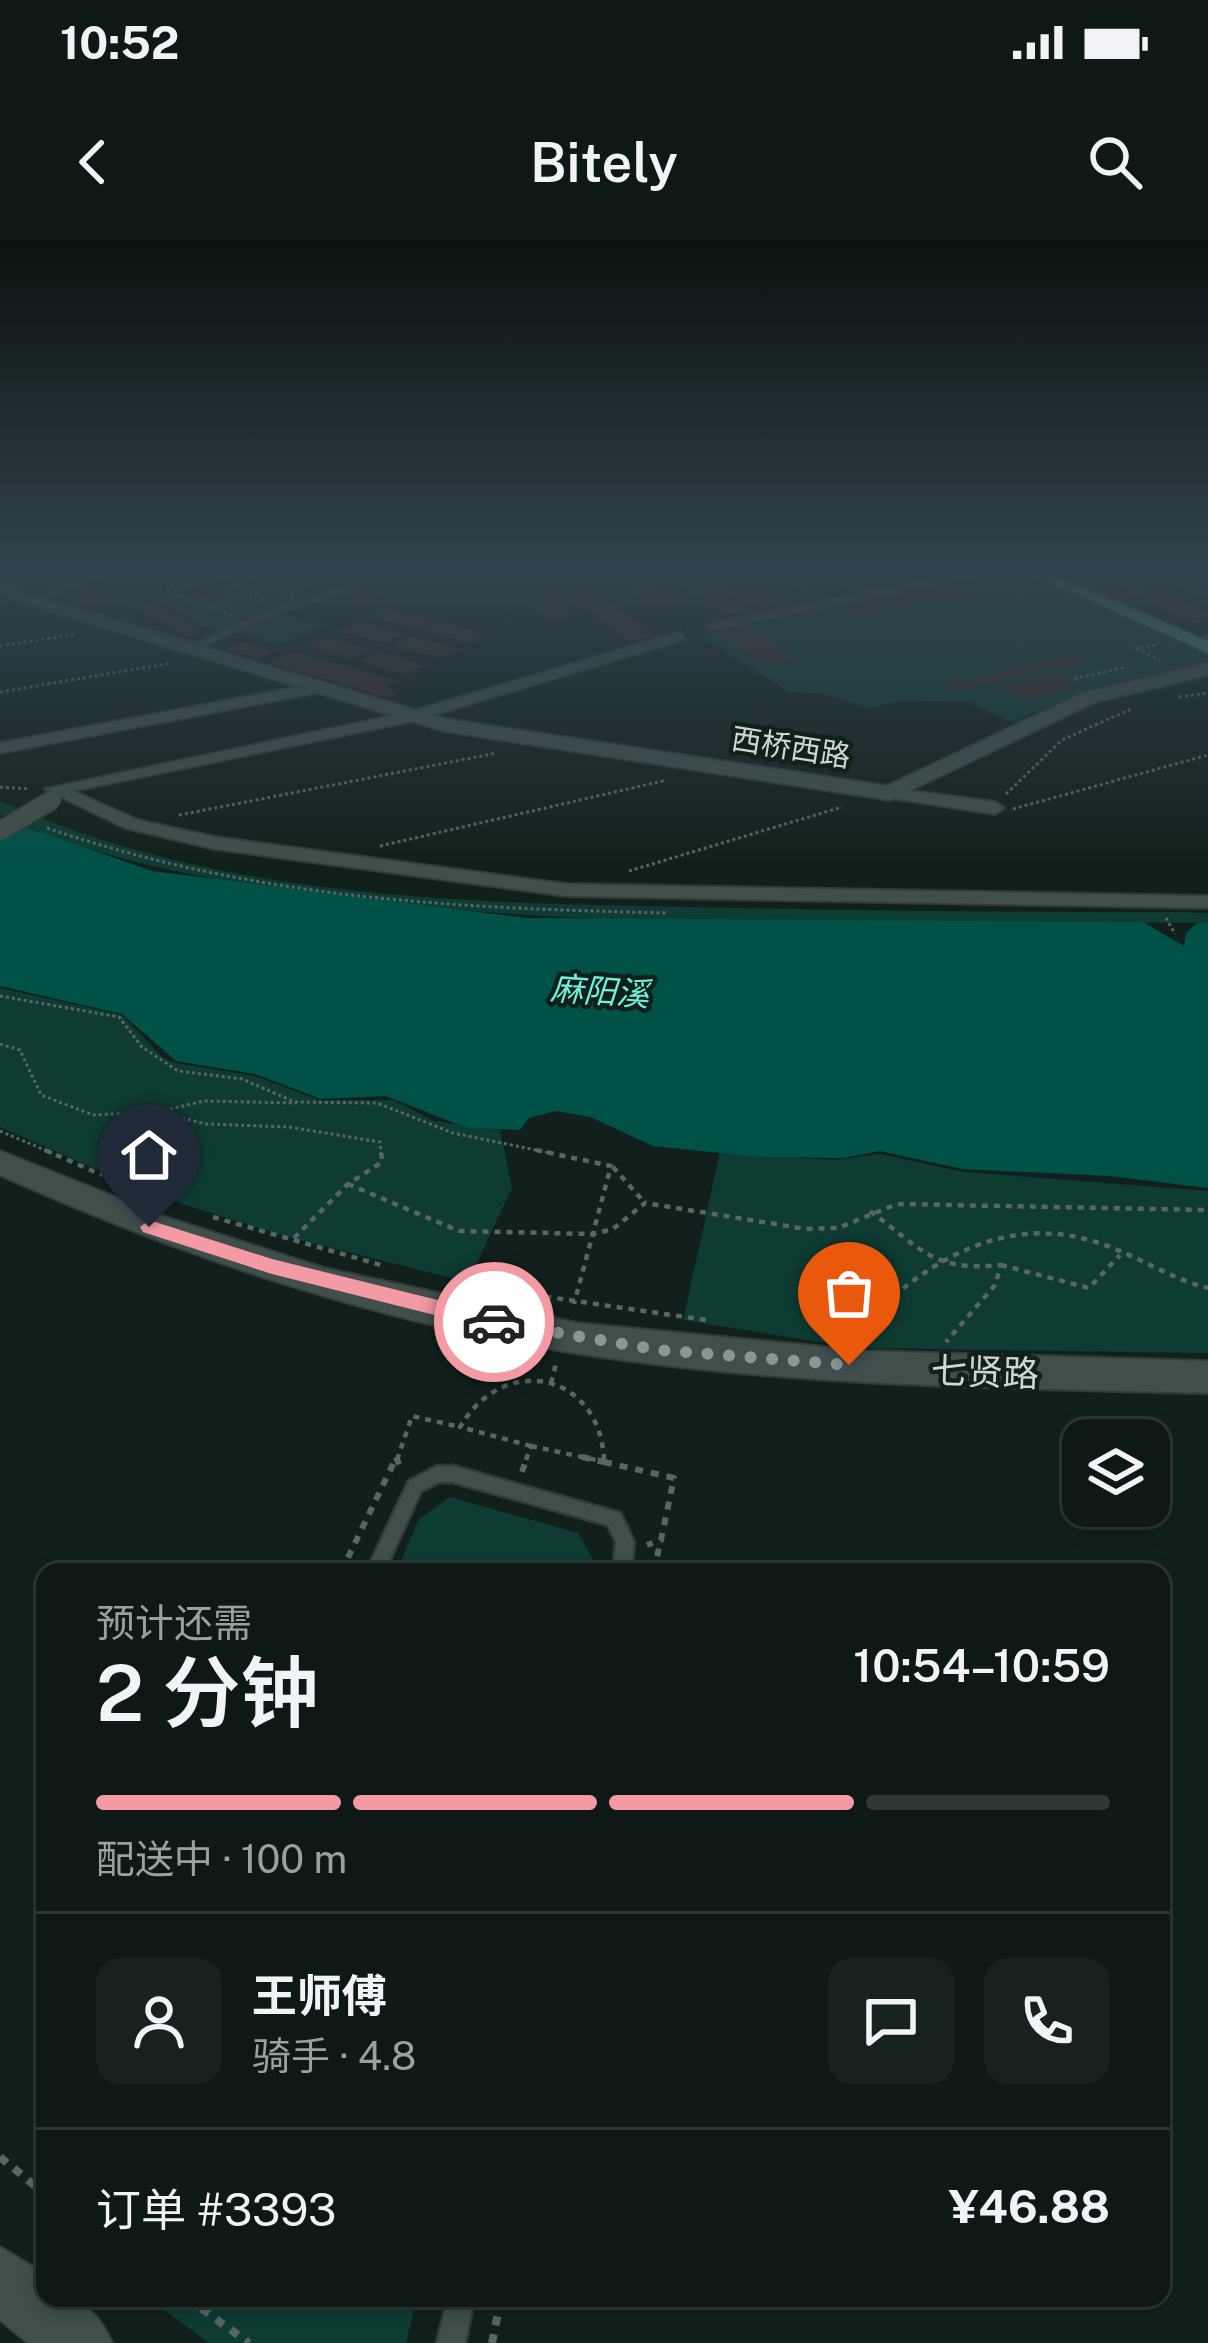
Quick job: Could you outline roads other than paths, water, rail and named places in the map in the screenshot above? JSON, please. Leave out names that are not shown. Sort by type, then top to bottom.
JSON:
[{"type":"main road","name":"西桥西路","points":[[254,668],[413,716],[890,793]]},
{"type":"main road","points":[[890,793],[993,739],[1088,698],[1208,669]]},
{"type":"main road","name":"七贤路","points":[[0,1162],[100,1208],[282,1254],[436,1310],[659,1350],[944,1371],[1208,1377]]},
{"type":"street","points":[[54,771],[413,716],[573,668]]},
{"type":"street","points":[[0,831],[54,771],[320,688]]},
{"type":"street","points":[[0,748],[54,771],[132,824],[316,860],[566,890],[1208,902]]},
{"type":"street","points":[[890,793],[995,808]]},
{"type":"lane","points":[[380,1563],[411,1494],[422,1480],[437,1474],[516,1489],[614,1519],[624,1563]]},
{"type":"lane","points":[[451,2343],[458,2307]]},
{"type":"water","name":"麻阳溪","points":[[0,818],[152,871],[526,918],[1143,922],[1184,946],[1186,933],[1197,923],[1208,923],[1208,1188],[1110,1176],[962,1169],[880,1151],[843,1158],[759,1157],[653,1146],[590,1117],[556,1111],[529,1118],[520,1130],[467,1128],[386,1096],[321,1099],[255,1074],[176,1061],[122,1014],[0,986]]}]
